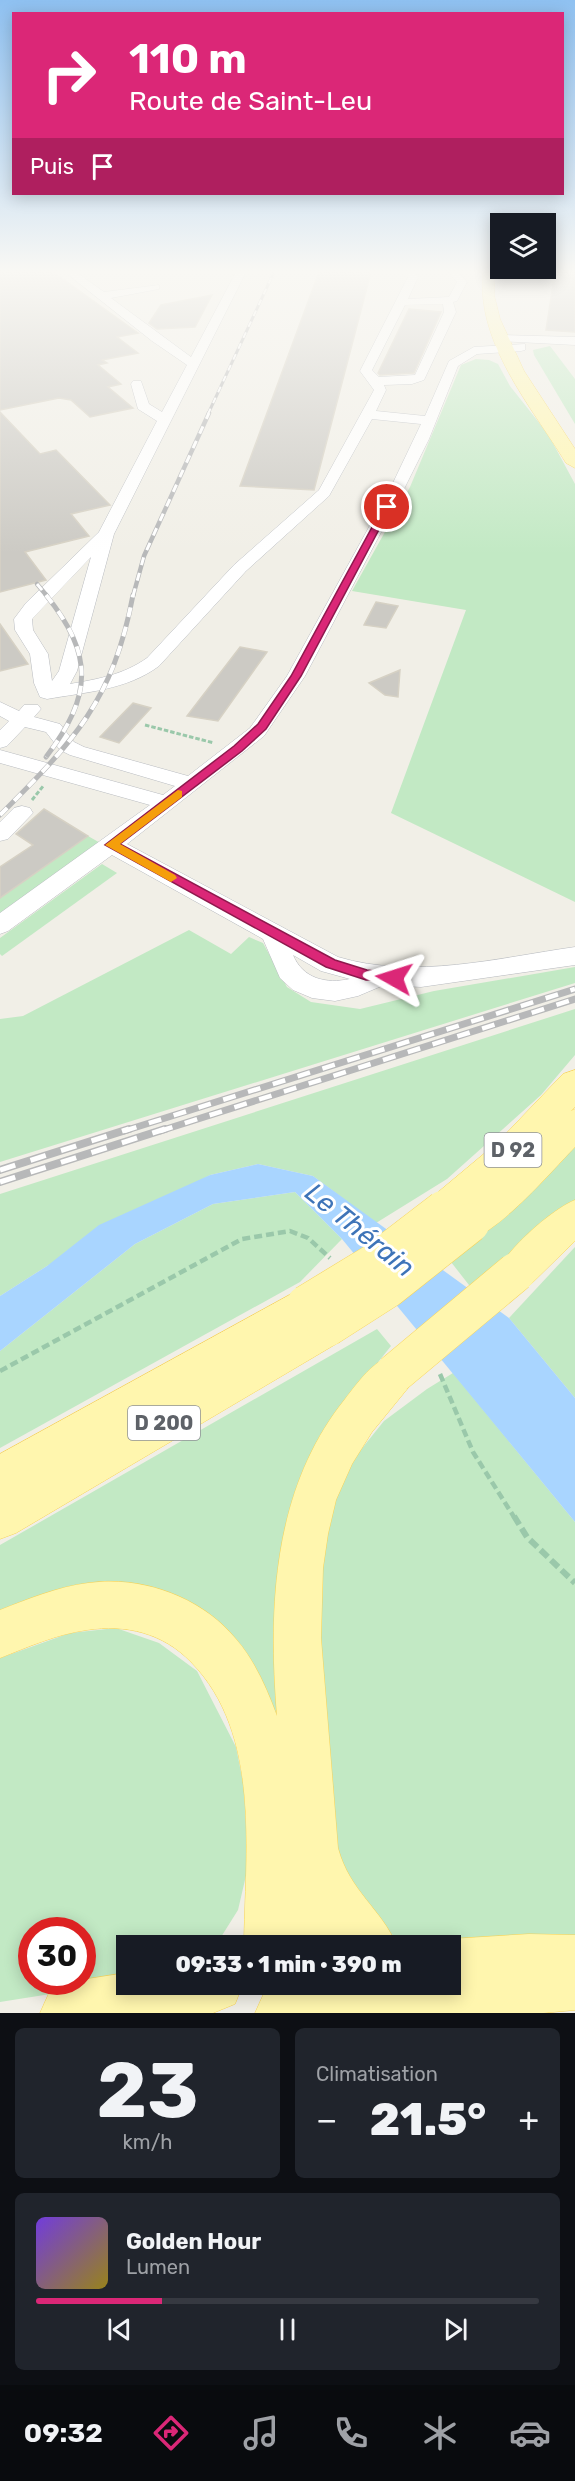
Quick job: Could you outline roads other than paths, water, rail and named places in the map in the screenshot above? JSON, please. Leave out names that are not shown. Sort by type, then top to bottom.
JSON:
[{"type":"main road","points":[[525,366],[575,464]]},
{"type":"main road","points":[[548,391],[575,437]]},
{"type":"main road","name":"D 92","points":[[457,1216],[510,1153],[575,1084]]},
{"type":"main road","name":"D 200","points":[[0,1478],[164,1388],[317,1316],[388,1288],[457,1216],[529,1171],[575,1124]]},
{"type":"main road","points":[[314,1935],[313,1855],[298,1656],[298,1601],[303,1546],[314,1500],[331,1458],[352,1422],[394,1374],[516,1272],[575,1217]]},
{"type":"main road","name":"D 200","points":[[0,1517],[317,1316]]},
{"type":"main road","points":[[0,1634],[56,1614],[98,1605],[120,1605],[156,1610],[191,1628],[207,1641],[242,1689],[260,1740],[270,1808],[272,1935]]},
{"type":"main road","points":[[313,1855],[333,1903],[360,1935]]},
{"type":"main road","points":[[254,1935],[260,1924],[271,1889]]},
{"type":"main road","points":[[461,1966],[529,1962],[575,1963]]},
{"type":"main road","points":[[305,2013],[470,1991],[575,1982]]},
{"type":"main road","points":[[69,2013],[98,2005],[186,1995]]},
{"type":"main road","points":[[278,1995],[282,2013],[300,1995]]},
{"type":"street","points":[[0,742],[47,693],[60,684],[68,671],[106,534],[190,366]]},
{"type":"street","points":[[47,693],[124,678],[147,668],[246,561],[324,493],[336,476],[380,390],[376,381],[366,371],[369,366]]},
{"type":"street","points":[[376,381],[412,380],[420,377],[425,366]]},
{"type":"street","points":[[0,925],[162,807],[238,749],[262,726],[290,686],[398,487],[452,366]]},
{"type":"street","points":[[137,384],[146,409],[163,419]]},
{"type":"street","points":[[367,414],[429,421]]},
{"type":"street","points":[[47,693],[40,677],[40,656],[25,635],[23,623],[28,612],[106,534]]},
{"type":"street","points":[[47,693],[61,663],[80,594],[70,570]]},
{"type":"street","points":[[0,708],[21,720],[53,728],[68,746],[77,751],[191,784]]},
{"type":"street","points":[[0,756],[162,807]]},
{"type":"street","points":[[0,767],[162,807]]},
{"type":"street","points":[[0,834],[22,813]]},
{"type":"street","points":[[111,845],[273,934],[292,976],[309,987],[332,992],[345,990],[379,977],[432,976],[575,956]]},
{"type":"water","name":"Le Thérain","points":[[258,1164],[313,1176],[509,1318],[575,1398],[575,1522],[342,1239],[295,1192],[213,1204],[135,1244],[0,1351],[0,1296],[47,1266],[99,1225],[210,1175]]},
{"type":"railway","points":[[208,414],[230,366]]},
{"type":"railway","points":[[133,596],[144,556],[209,413]]},
{"type":"railway","points":[[37,584],[47,596]]},
{"type":"railway","points":[[46,595],[73,637],[82,675],[73,714],[46,757]]},
{"type":"railway","points":[[0,815],[49,764],[87,717],[102,692],[114,664],[125,632],[133,595]]},
{"type":"railway","points":[[124,1131],[575,989]]},
{"type":"railway","points":[[160,1131],[575,999]]},
{"type":"railway","points":[[0,1170],[129,1129]]},
{"type":"railway","points":[[0,1182],[165,1129]]}]
